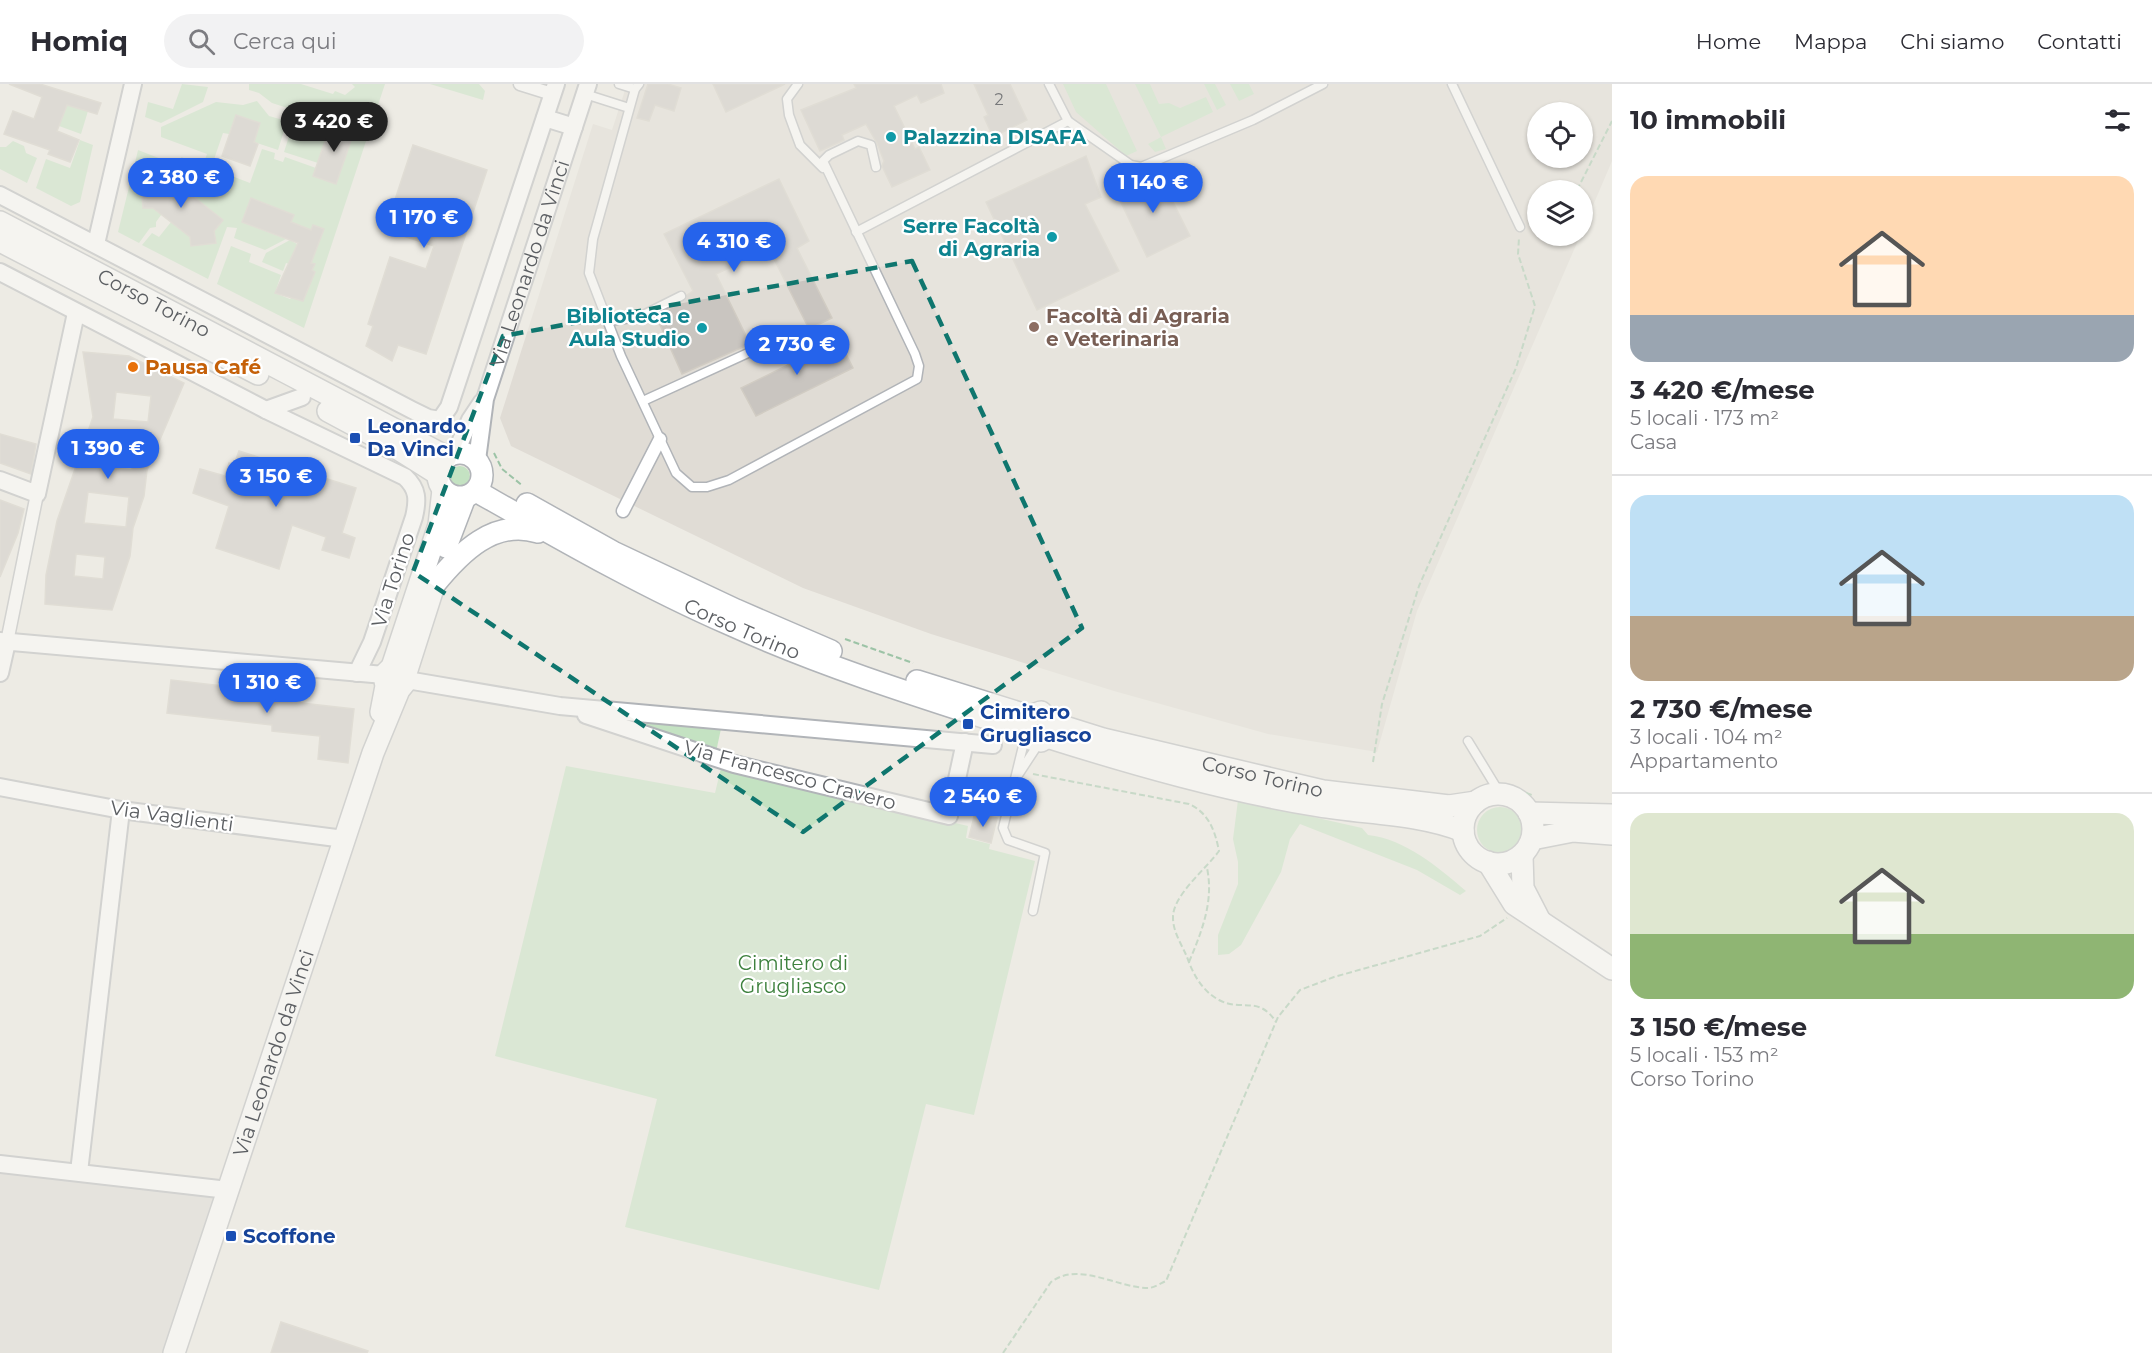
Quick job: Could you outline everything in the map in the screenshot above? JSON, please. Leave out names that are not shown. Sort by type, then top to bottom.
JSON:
[{"type":"street","points":[[96,244],[133,84]]},
{"type":"street","points":[[520,84],[554,89]]},
{"type":"street","name":"Via Leonardo da Vinci","points":[[440,420],[449,407],[554,89]]},
{"type":"street","name":"Via Leonardo da Vinci","points":[[174,1353],[396,678],[475,482],[485,399],[587,89]]},
{"type":"street","points":[[545,118],[574,127]]},
{"type":"street","name":"Corso Torino","points":[[0,195],[428,418],[440,420]]},
{"type":"street","name":"Corso Torino","points":[[0,222],[446,469],[457,498],[475,482]]},
{"type":"street","name":"Corso Torino","points":[[0,241],[305,391]]},
{"type":"street","points":[[0,272],[266,410],[305,391],[282,342]]},
{"type":"street","points":[[0,673],[4,642],[76,313]]},
{"type":"street","name":"Via Leonardo da Vinci","points":[[396,678],[409,615],[439,525],[446,469],[470,420],[485,399]]},
{"type":"street","name":"Via Torino","points":[[266,410],[405,477],[414,485],[418,502],[372,642],[357,673]]},
{"type":"street","points":[[623,511],[660,439]]},
{"type":"street","name":"Corso Torino","points":[[446,469],[466,454],[475,482],[561,540],[728,624],[819,662],[1036,730],[1260,795],[1320,807],[1442,823],[1463,831]]},
{"type":"street","points":[[0,480],[37,494]]},
{"type":"street","name":"Corso Torino","points":[[475,482],[613,552],[796,636],[920,681],[1036,730],[1114,742],[1323,791],[1449,806],[1476,802],[1498,791]]},
{"type":"street","points":[[434,585],[454,561],[484,538],[506,529],[526,528],[561,540]]},
{"type":"street","points":[[389,593],[409,615]]},
{"type":"street","name":"Via Francesco Cravero","points":[[4,642],[357,673],[560,706],[993,745]]},
{"type":"street","name":"Via Francesco Cravero","points":[[560,706],[734,764],[949,816],[965,742]]},
{"type":"street","name":"Via Vaglienti","points":[[0,787],[121,810],[344,839]]},
{"type":"street","points":[[1498,791],[1531,804],[1612,815]]},
{"type":"street","points":[[1476,802],[1466,817],[1463,831],[1467,845],[1475,855],[1488,862],[1506,863],[1527,847],[1573,831],[1612,834]]},
{"type":"street","points":[[1531,804],[1533,824],[1527,847],[1523,888],[1543,924]]},
{"type":"street","points":[[79,1172],[121,810]]},
{"type":"street","points":[[1488,862],[1515,904],[1612,969]]},
{"type":"street","points":[[0,1164],[228,1190]]},
{"type":"lane","points":[[619,84],[637,87],[611,166],[589,258],[588,273],[621,356],[676,472],[692,487],[707,488],[729,480],[917,379],[919,366],[915,354],[856,232],[828,176],[816,158],[809,155],[800,145],[786,99],[798,84]]},
{"type":"lane","points":[[1049,84],[1068,121],[1131,165],[1141,167],[1252,120],[1323,84]]},
{"type":"lane","points":[[1452,84],[1520,227]]},
{"type":"lane","points":[[587,89],[629,108]]},
{"type":"lane","points":[[856,232],[1068,121]]},
{"type":"lane","points":[[828,176],[823,161],[829,155],[858,141],[871,145],[876,167]]},
{"type":"lane","points":[[609,321],[639,317],[681,296]]},
{"type":"lane","points":[[643,401],[783,338]]},
{"type":"lane","points":[[1015,780],[1022,770],[1036,730]]},
{"type":"lane","points":[[1033,911],[1045,853],[1016,844],[1008,840],[1004,834],[1005,819],[1015,780],[1036,730]]},
{"type":"lane","points":[[1468,741],[1498,791]]},
{"type":"path","points":[[1582,180],[1612,121]]},
{"type":"path","points":[[1373,762],[1382,704],[1419,586],[1516,368],[1535,306],[1518,254],[1520,227]]},
{"type":"path","points":[[516,482],[524,487]]},
{"type":"path","points":[[841,638],[920,665]]},
{"type":"path","points":[[1022,770],[1040,777],[1189,804],[1201,810],[1215,833],[1218,851],[1207,868],[1178,901],[1172,918],[1195,978],[1220,1001],[1257,1006],[1269,1011],[1276,1022]]},
{"type":"path","points":[[1498,791],[1515,788],[1531,804]]},
{"type":"path","points":[[1189,962],[1203,928],[1212,889],[1207,868]]},
{"type":"path","points":[[1003,1353],[1051,1282],[1061,1275],[1082,1274],[1150,1288],[1166,1281],[1276,1022],[1300,990],[1334,977],[1480,936],[1522,909]]},
{"type":"highlighted area","points":[[912,261],[1082,628],[803,832],[413,572],[503,336]]},
{"type":"shaded area","name":"Facoltà di Agraria e Veterinaria","points":[[627,84],[1612,84],[1612,161],[1593,206],[1593,180],[1527,180],[1527,246],[1576,246],[1417,611],[1377,752],[1268,734],[1114,691],[931,634],[803,588],[511,446],[500,418],[593,124],[612,130]]},
{"type":"shaded area","points":[[0,1168],[222,1194],[169,1353],[0,1353]]},
{"type":"green space","points":[[182,84],[208,87],[203,102],[161,123],[145,117],[148,102],[173,109]]},
{"type":"green space","points":[[249,84],[301,84],[333,94],[335,91],[345,95],[355,87],[352,84],[385,84],[304,328],[217,284],[231,246],[251,254],[249,262],[281,275],[275,293],[290,299],[315,272],[312,270],[315,264],[311,263],[324,229],[313,225],[311,230],[296,224],[290,225],[293,215],[251,198],[242,222],[286,239],[265,250],[234,238],[237,228],[227,227],[208,279],[142,245],[152,233],[159,237],[171,222],[182,231],[185,228],[189,232],[191,246],[214,231],[223,220],[161,170],[152,182],[141,183],[143,208],[159,207],[164,211],[156,222],[156,227],[150,228],[139,243],[118,232],[138,150],[187,169],[181,157],[203,165],[207,154],[161,137],[161,127],[216,102],[243,105],[257,101],[269,116],[287,121],[278,150],[254,142],[260,123],[236,115],[229,134],[223,133],[211,168],[250,183],[262,149],[275,153],[274,159],[283,162],[285,157],[316,168],[336,184],[358,120],[331,112],[327,125],[305,118],[306,114],[272,103],[259,93],[249,90]]},
{"type":"green space","points":[[430,84],[479,84],[485,91],[483,100]]},
{"type":"green space","points":[[1063,84],[1106,84],[1137,151],[1126,156],[1076,112]]},
{"type":"green space","points":[[1135,84],[1150,84],[1159,104],[1169,103],[1180,108],[1206,97],[1213,112],[1161,137]]},
{"type":"green space","points":[[1204,84],[1215,84],[1226,105],[1217,110]]},
{"type":"green space","points":[[1230,84],[1249,84],[1254,94],[1239,101]]},
{"type":"green space","points":[[67,105],[88,111],[81,134],[59,126]]},
{"type":"green space","points":[[305,122],[329,130],[318,163],[284,152],[293,124],[303,127]]},
{"type":"green space","points":[[1161,137],[1166,149],[1155,152],[1148,144]]},
{"type":"green space","points":[[80,140],[93,145],[80,202],[71,206],[36,188],[46,159],[70,168]]},
{"type":"green space","points":[[13,141],[24,146],[26,153],[37,158],[27,183],[0,169],[0,147],[6,147]]},
{"type":"green space","points":[[290,240],[297,244],[289,264],[286,263],[283,271],[262,262],[266,253]]},
{"type":"green space","points":[[460,466],[467,469],[470,476],[467,483],[460,486],[453,483],[450,476],[453,469]]},
{"type":"green space","points":[[616,716],[722,724],[716,752]]},
{"type":"green space","name":"Cimitero di Grugliasco","points":[[566,766],[715,793],[721,768],[968,826],[966,838],[990,844],[989,849],[1035,861],[974,1115],[926,1104],[879,1290],[625,1227],[657,1099],[495,1056]]},
{"type":"green space","points":[[1238,800],[1362,828],[1368,835],[1408,848],[1466,891],[1460,895],[1417,870],[1300,824],[1290,839],[1281,872],[1241,945],[1229,954],[1218,955],[1218,935],[1238,884],[1238,862],[1233,839]]},
{"type":"green space","points":[[1500,807],[1516,814],[1523,830],[1516,846],[1500,853],[1484,846],[1477,830],[1484,814]]},
{"type":"building","points":[[9,84],[40,84],[101,103],[97,114],[67,105],[57,131],[79,140],[70,162],[48,154],[50,150],[4,134],[13,111],[34,119],[42,97]]},
{"type":"building","points":[[648,84],[668,84],[681,88],[674,111],[655,105],[649,121],[637,118]]},
{"type":"building","points":[[713,84],[785,84],[726,112]]},
{"type":"building","name":"Palazzina DISAFA","points":[[854,84],[941,84],[944,93],[921,103],[917,95],[894,106],[915,149],[919,147],[930,170],[892,187],[882,166],[884,161],[877,143],[866,124],[842,135],[844,140],[820,151],[801,110],[856,88]]},
{"type":"building","name":"Palazzina DISAFA","points":[[974,84],[1010,84],[1027,120],[993,137],[984,117],[988,115]]},
{"type":"building","points":[[236,115],[260,123],[254,142],[258,144],[250,166],[222,156]]},
{"type":"building","points":[[332,121],[355,129],[336,184],[313,176]]},
{"type":"building","points":[[413,145],[487,170],[426,354],[398,345],[392,361],[366,346],[373,326],[368,324],[390,257],[426,269],[434,246],[385,230]]},
{"type":"building","name":"Serre Facoltà di Agraria","points":[[1086,156],[1101,197],[1085,204],[1119,271],[1037,310],[986,202]]},
{"type":"building","points":[[161,171],[223,220],[214,231],[216,243],[191,246],[190,237],[153,208],[143,208],[141,183],[152,182]]},
{"type":"building","points":[[1158,172],[1190,236],[1147,257],[1116,192]]},
{"type":"building","points":[[779,179],[809,241],[797,248],[832,318],[809,329],[769,249],[716,274],[750,344],[682,374],[656,316],[684,301],[693,291],[664,234]]},
{"type":"building","points":[[251,198],[294,215],[291,222],[311,230],[313,225],[324,229],[311,263],[315,264],[312,270],[315,272],[303,301],[275,293],[298,243],[242,222]]},
{"type":"building","points":[[839,340],[853,368],[756,416],[741,388],[788,365],[781,351],[798,343],[805,357]]},
{"type":"building","points":[[83,352],[129,356],[184,383],[147,470],[144,496],[133,528],[130,556],[112,610],[45,604],[46,575],[57,521],[93,417]],"holes":[[[116,392],[151,396],[148,422],[113,419]],[[105,444],[134,446],[132,470],[103,467]],[[88,492],[129,497],[126,527],[84,523]],[[76,554],[105,557],[103,579],[74,576]]]},
{"type":"building","points":[[0,434],[36,444],[31,474],[0,463]]},
{"type":"building","points":[[239,451],[356,488],[342,533],[355,538],[349,558],[322,550],[326,537],[292,525],[279,569],[216,548],[229,506],[193,493],[200,469],[225,476],[229,463],[234,465]]},
{"type":"building","points":[[0,500],[24,509],[18,533],[0,577]]},
{"type":"building","points":[[171,680],[276,692],[275,700],[354,709],[348,763],[318,759],[320,736],[272,731],[272,725],[167,713]]},
{"type":"building","points":[[975,813],[997,818],[991,843],[969,837]]},
{"type":"building","points":[[281,1322],[368,1351],[367,1353],[271,1353]]},
{"type":"place","name":"Palazzina DISAFA","points":[[891,137]]},
{"type":"place","name":"Serre Facoltà di Agraria","points":[[1052,237]]},
{"type":"place","name":"Facoltà di Agraria e Veterinaria","points":[[1034,327]]},
{"type":"place","name":"Biblioteca e Aula Studio","points":[[702,328]]},
{"type":"place","name":"Pausa Café","points":[[133,367]]},
{"type":"place","name":"Leonardo Da Vinci","points":[[355,438]]},
{"type":"place","name":"Cimitero Grugliasco","points":[[968,724]]},
{"type":"place","name":"Scoffone","points":[[231,1236]]}]
